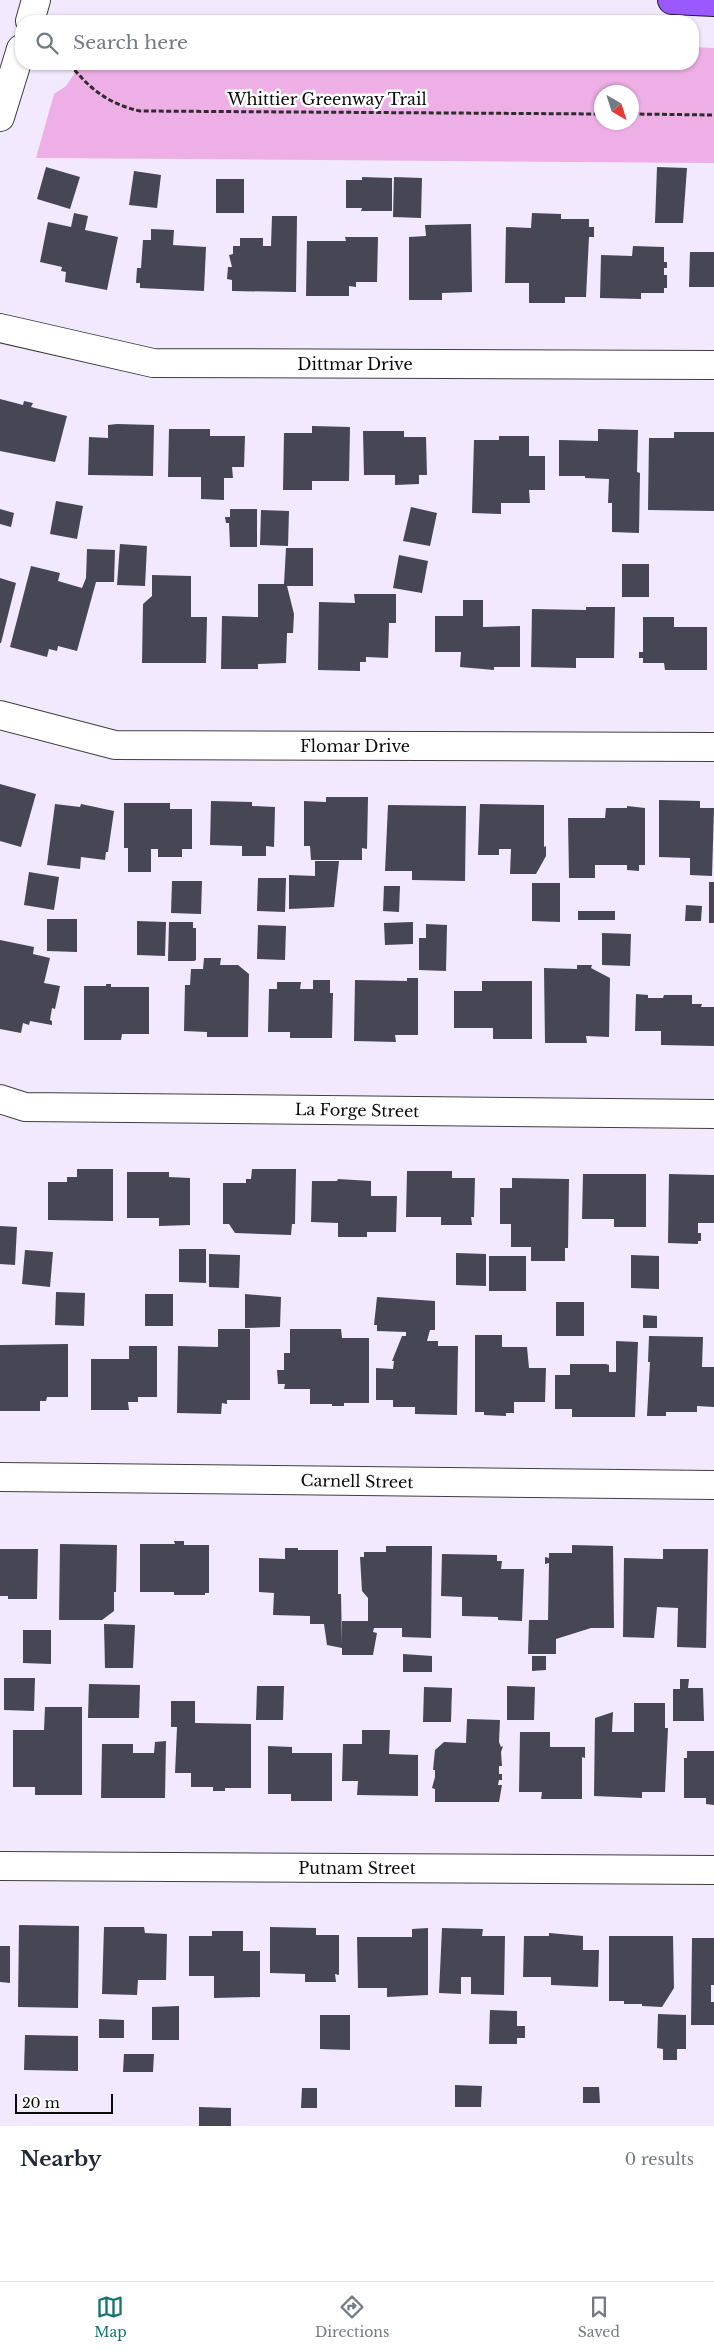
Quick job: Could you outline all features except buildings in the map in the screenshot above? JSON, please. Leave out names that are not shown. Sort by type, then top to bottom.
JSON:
[{"type":"main road","points":[[672,0],[714,2]]},
{"type":"street","points":[[32,15],[36,0]]},
{"type":"street","points":[[0,117],[15,68]]},
{"type":"street","name":"Dittmar Drive","points":[[0,328],[153,363],[714,364]]},
{"type":"street","name":"Flomar Drive","points":[[0,715],[115,745],[714,747]]},
{"type":"street","name":"La Forge Street","points":[[0,1100],[25,1107],[714,1114]]},
{"type":"street","name":"Carnell Street","points":[[0,1477],[714,1485]]},
{"type":"street","name":"Putnam Street","points":[[0,1866],[714,1870]]},
{"type":"path","name":"Whittier Greenway Trail","points":[[76,70],[98,94],[119,106],[140,111],[594,114]]},
{"type":"path","points":[[639,114],[714,115]]},
{"type":"shaded area","points":[[699,47],[714,48],[714,163],[36,158],[54,94],[66,86],[77,70],[699,70]]}]
